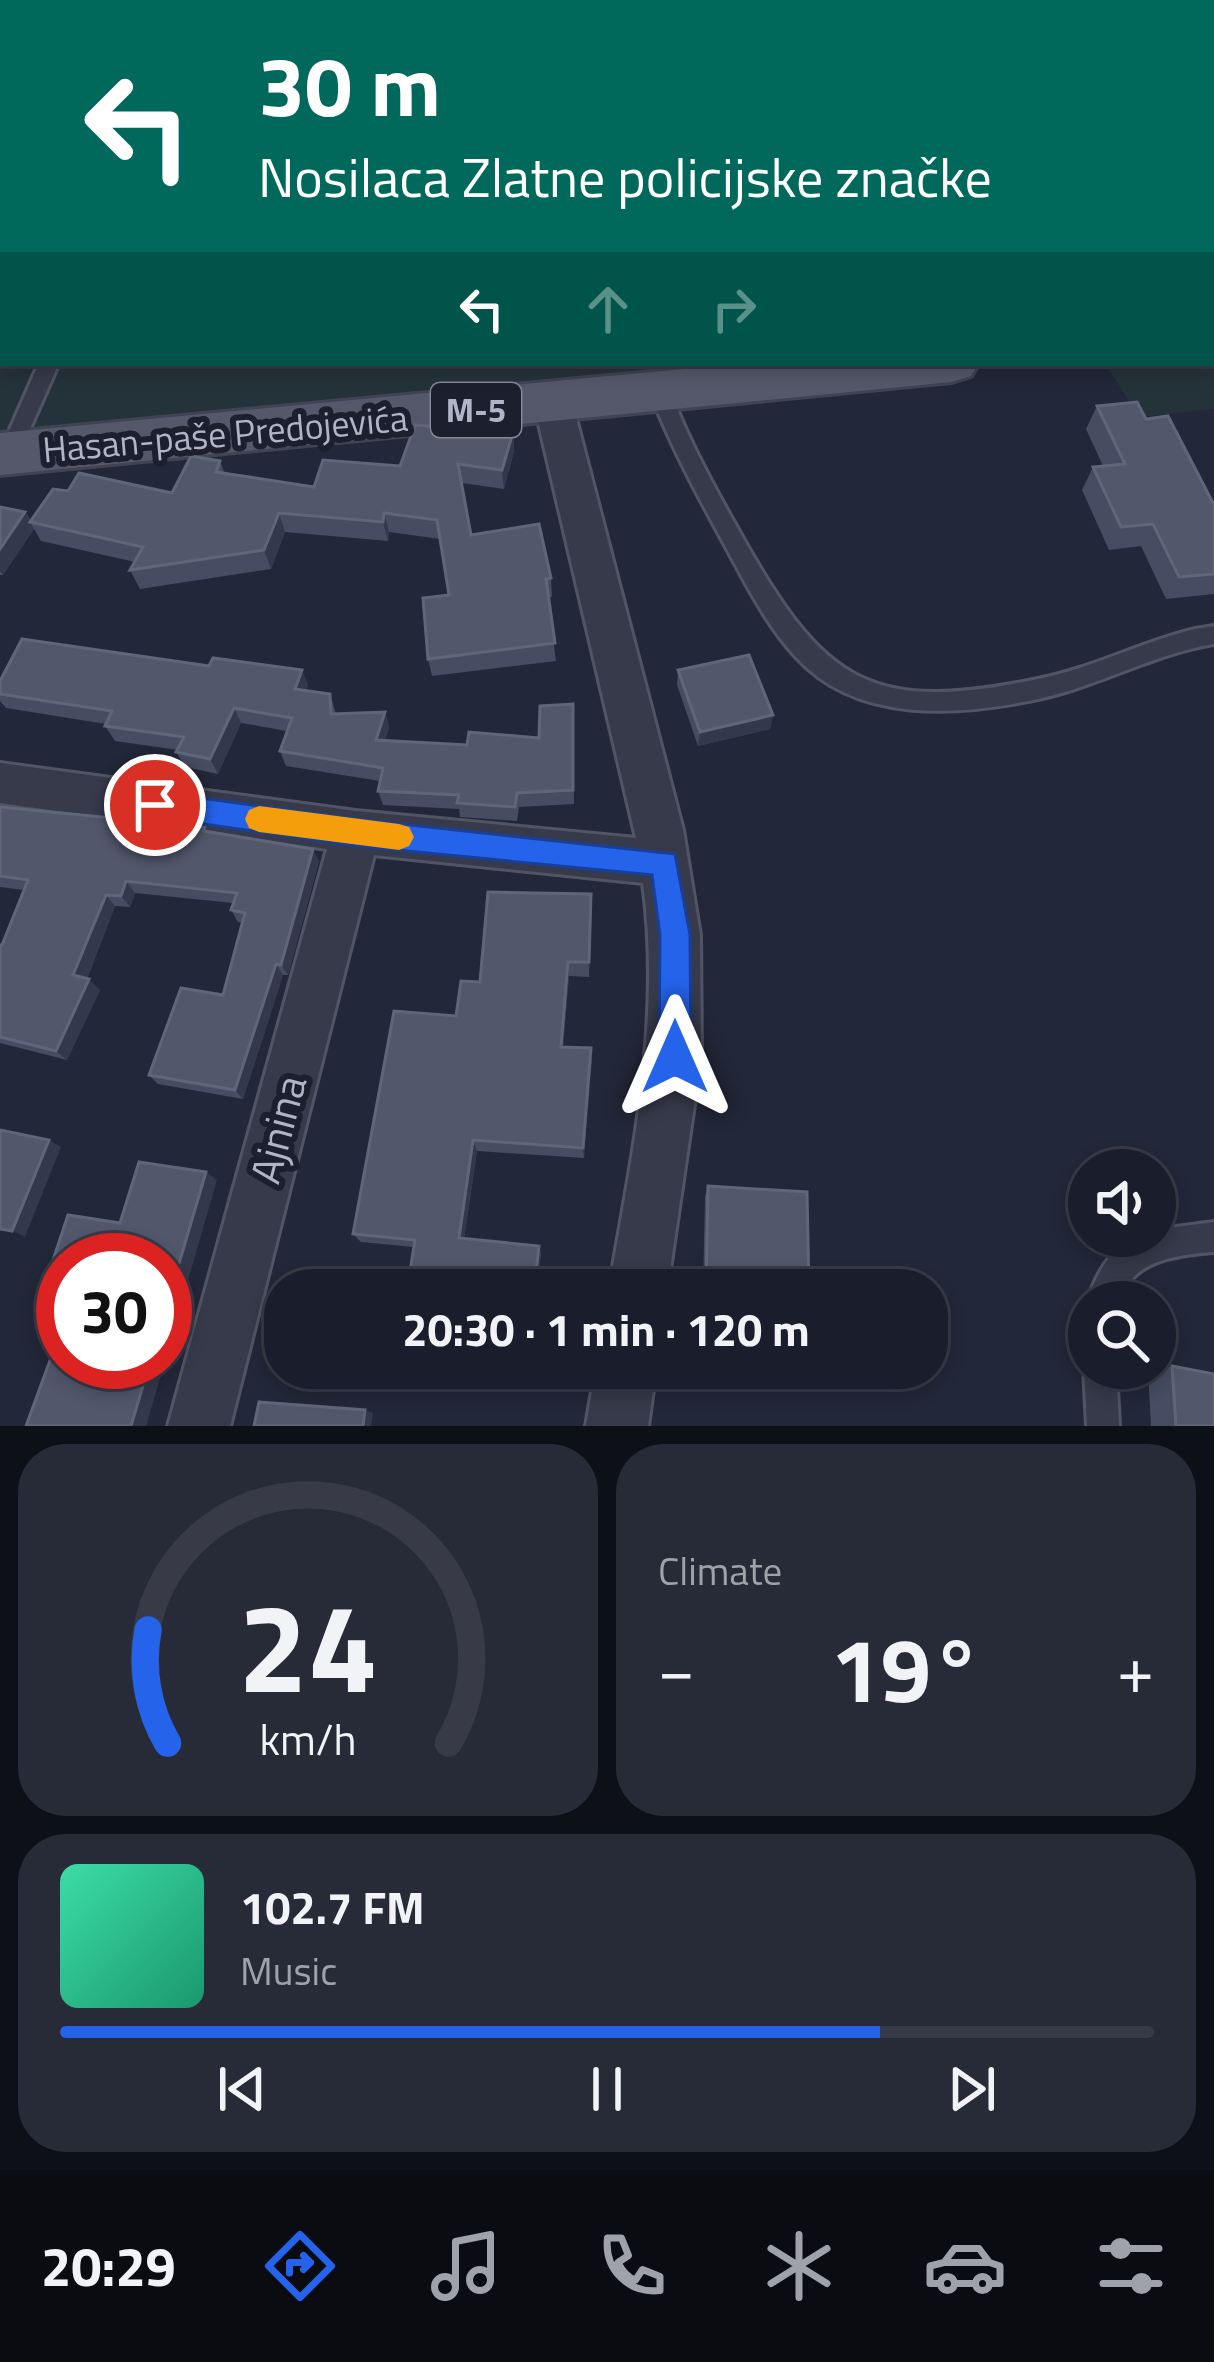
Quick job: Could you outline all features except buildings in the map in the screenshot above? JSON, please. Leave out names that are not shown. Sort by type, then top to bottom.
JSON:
[{"type":"main road","name":"Hasan-paše Predojevića","points":[[5,454],[922,366]]},
{"type":"street","points":[[553,403],[665,863],[675,935],[675,1057],[641,1269]]},
{"type":"street","points":[[0,783],[356,832],[665,863]]},
{"type":"street","name":"Ajnina","points":[[199,1426],[356,832]]},
{"type":"street","points":[[616,1426],[622,1389]]},
{"type":"lane","points":[[5,454],[48,366]]},
{"type":"lane","points":[[660,392],[676,436],[777,617],[823,670],[859,688],[919,701],[997,697],[1071,681],[1153,650],[1214,635]]},
{"type":"lane","points":[[1111,1281],[1124,1262],[1148,1247],[1214,1238]]},
{"type":"lane","points":[[1101,1389],[1103,1426]]},
{"type":"shaded area","points":[[0,366],[920,366],[0,454]]},
{"type":"shaded area","points":[[1107,366],[1214,366],[1214,409],[1139,417]]},
{"type":"slow traffic","points":[[259,819],[399,837]]},
{"type":"route","points":[[155,805],[356,832],[665,863],[675,935],[675,1057]]}]
